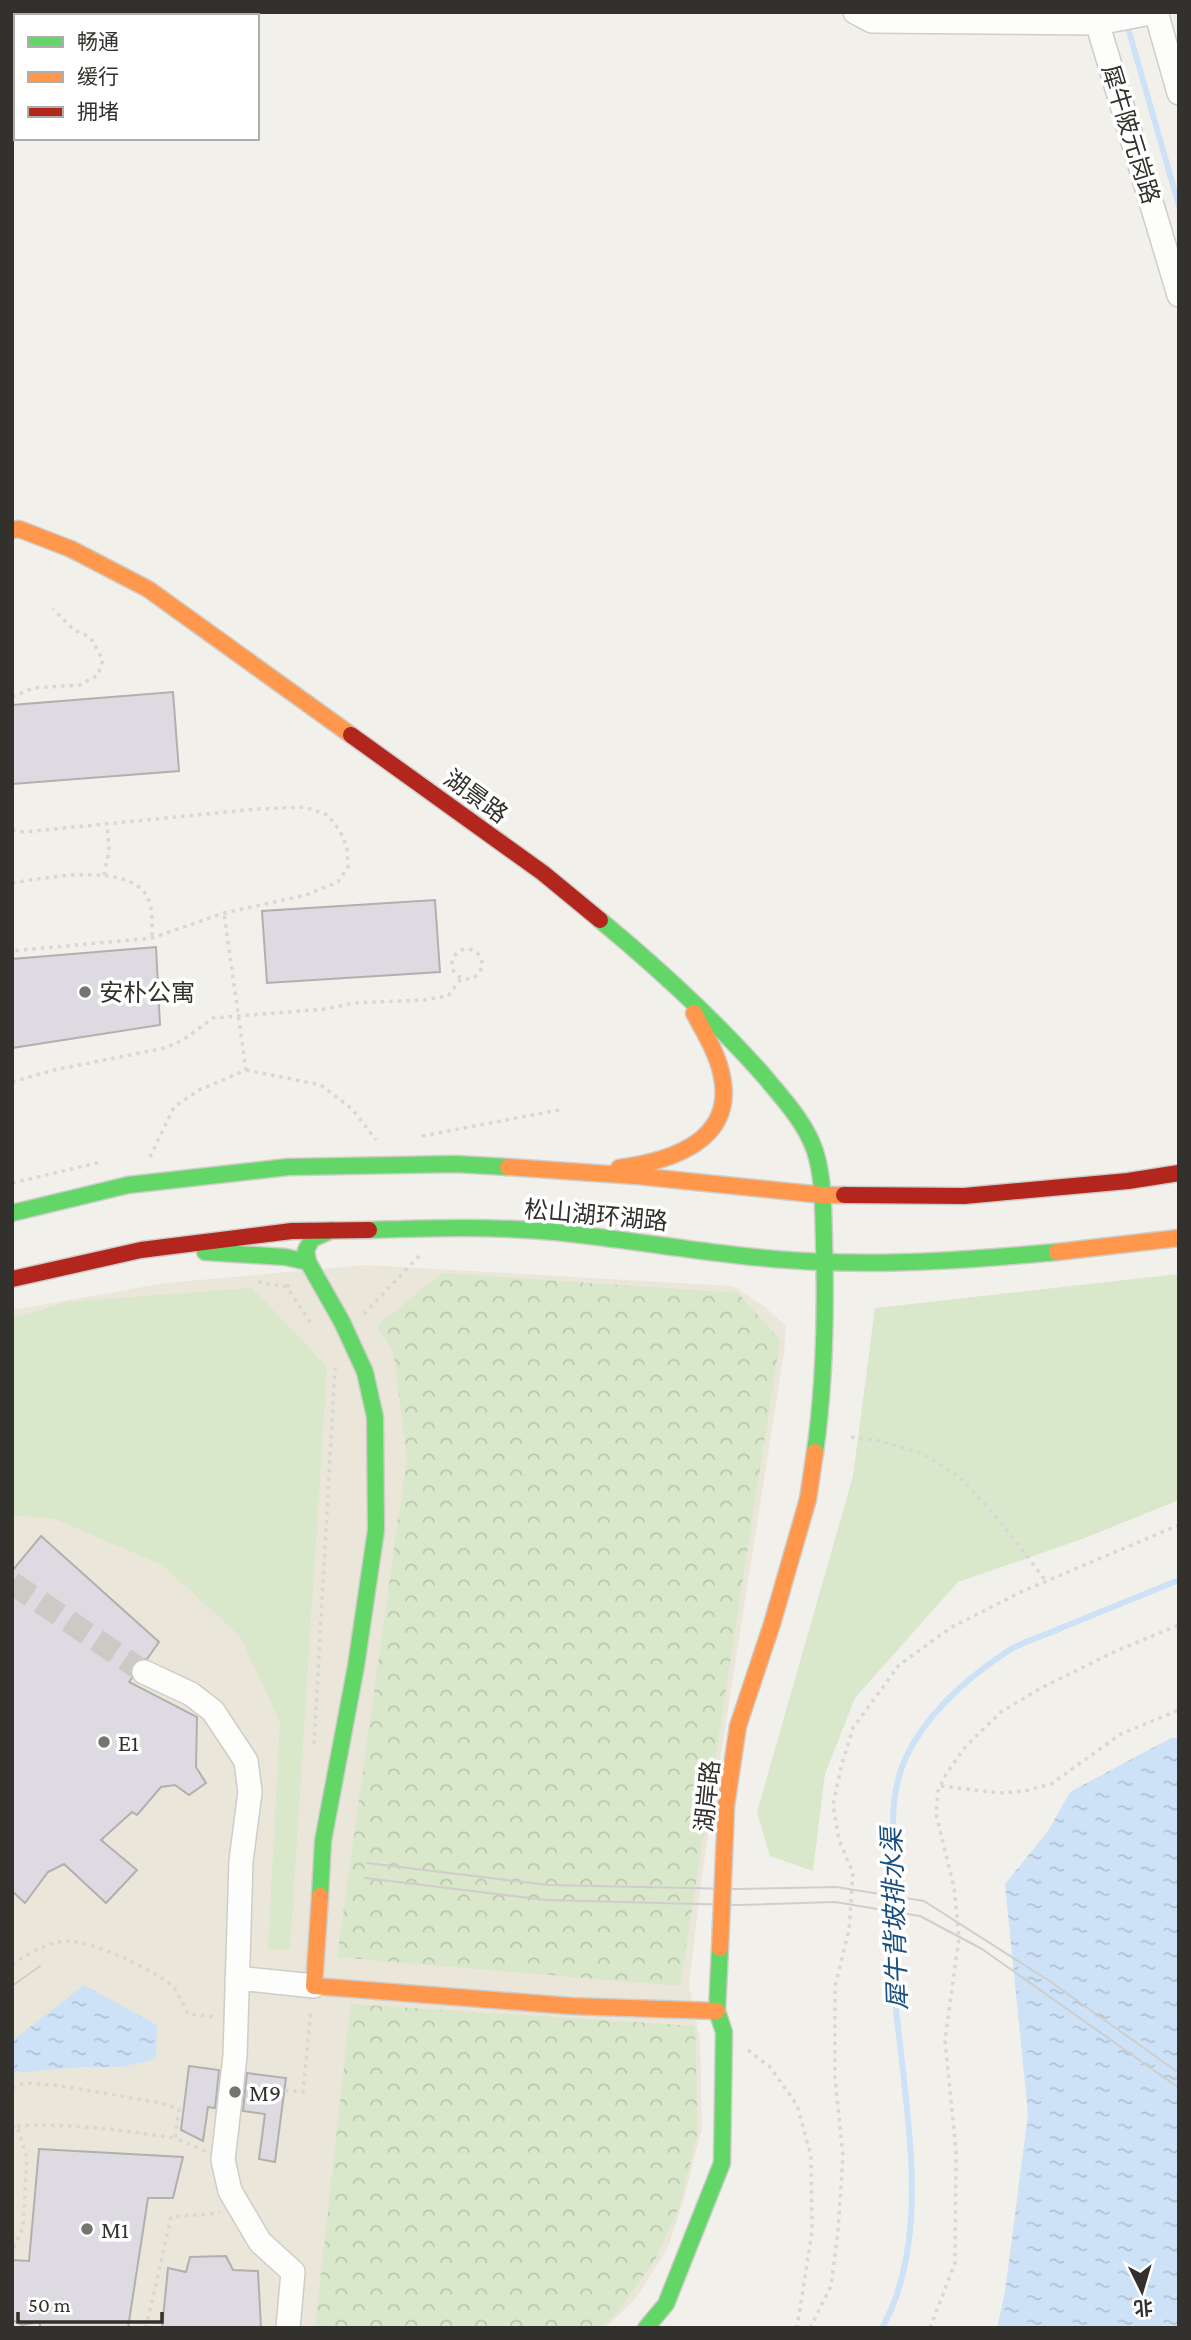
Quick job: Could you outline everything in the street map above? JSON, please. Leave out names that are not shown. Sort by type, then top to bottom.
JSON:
[{"type":"main road","name":"湖景路","points":[[12,530],[19,529],[72,549],[148,589],[543,873],[649,961],[730,1037],[797,1115],[815,1152],[823,1195]]},
{"type":"main road","points":[[580,1172],[640,1166],[671,1158],[701,1142],[719,1118],[723,1083],[717,1059],[684,993]]},
{"type":"main road","name":"松山湖环湖路","points":[[12,1213],[128,1185],[288,1167],[456,1164],[580,1172],[823,1195],[964,1196],[1128,1181],[1179,1173]]},
{"type":"main road","name":"湖岸路","points":[[646,2328],[666,2304],[722,2163],[724,2032],[717,2011],[726,1806],[738,1726],[772,1625],[808,1499],[821,1393],[825,1262],[823,1195]]},
{"type":"main road","name":"松山湖环湖路","points":[[12,1279],[141,1250],[292,1231],[454,1228],[552,1232],[825,1262],[967,1260],[1179,1238]]},
{"type":"main road","points":[[332,1230],[312,1239],[306,1251],[308,1262],[347,1332],[365,1372],[375,1417],[376,1530],[356,1666],[323,1841],[314,1986],[571,2006],[717,2011]]},
{"type":"main road","points":[[141,1250],[285,1257],[308,1262]]},
{"type":"street","points":[[855,12],[872,21],[1096,18],[1156,12],[1179,93]]},
{"type":"street","name":"犀牛陂元岗路","points":[[1096,18],[1179,295]]},
{"type":"street","points":[[144,1672],[191,1694],[213,1711],[246,1761],[250,1791],[242,1861],[234,2018],[235,2056],[223,2160],[230,2191],[260,2242],[293,2272],[288,2328]]},
{"type":"street","points":[[237,1979],[314,1986]]},
{"type":"path","points":[[12,698],[33,688],[80,685],[98,675],[103,660],[90,637],[75,630],[53,609]]},
{"type":"path","points":[[12,830],[24,832],[304,807],[328,815],[340,831],[347,847],[348,867],[338,882],[306,895],[224,913],[152,939],[12,951]]},
{"type":"path","points":[[104,875],[109,850],[107,824]]},
{"type":"path","points":[[12,883],[66,876],[104,875],[134,883],[149,898],[152,939]]},
{"type":"path","points":[[224,913],[246,1070]]},
{"type":"path","points":[[462,949],[472,949],[479,953],[482,962],[480,973],[472,979],[461,979],[453,969],[452,960],[455,953],[462,949]]},
{"type":"path","points":[[12,1082],[54,1070],[165,1048],[183,1040],[213,1018],[326,1009],[354,1003],[424,1000],[448,996],[461,979]]},
{"type":"path","points":[[150,1157],[174,1107],[199,1090],[246,1070],[321,1085],[352,1109],[380,1144]]},
{"type":"path","points":[[313,1748],[335,1359],[347,1332],[427,1247]]},
{"type":"path","points":[[287,1287],[308,1262]]},
{"type":"path","points":[[248,1281],[287,1287],[315,1328]]},
{"type":"path","points":[[850,1437],[881,1441],[923,1454],[960,1477],[999,1520],[1046,1581]]},
{"type":"path","points":[[810,2328],[831,2286],[838,2231],[842,2156],[835,2078],[835,1986],[849,1930],[853,1873],[839,1840],[834,1805],[841,1767],[853,1728],[899,1665],[952,1627],[1046,1581],[1179,1525]]},
{"type":"path","points":[[930,2328],[955,2263],[956,2151],[945,2040],[959,1938],[954,1887],[936,1814],[940,1786],[966,1746],[1001,1712],[1116,1651],[1179,1625]]},
{"type":"path","points":[[940,1786],[999,1793],[1025,1791],[1051,1784],[1121,1734],[1179,1710]]},
{"type":"path","points":[[12,1964],[38,1949],[68,1941],[110,1952],[155,1974],[173,1987],[188,2014],[234,2018]]},
{"type":"path","points":[[232,2086],[303,2092],[314,1986]]},
{"type":"path","points":[[724,2032],[770,2067],[796,2105],[811,2156],[812,2232],[797,2328]]},
{"type":"path","points":[[12,2088],[25,2083],[63,2086],[170,2106],[179,2109],[175,2138]]},
{"type":"path","points":[[12,2252],[23,2227],[27,2158],[15,2127],[69,2124],[175,2138],[223,2160]]},
{"type":"path","points":[[146,2328],[171,2217],[242,2211]]},
{"type":"shaded area","points":[[366,1265],[733,1286],[765,1307],[786,1326],[702,1875],[689,1985],[700,2040],[702,2128],[684,2199],[667,2250],[635,2299],[605,2328],[12,2328],[12,1310],[166,1283]]},
{"type":"green space","points":[[442,1273],[738,1293],[780,1340],[680,1986],[337,1957],[407,1457],[393,1350],[377,1326]]},
{"type":"green space","points":[[1179,1274],[1179,1500],[1082,1539],[958,1582],[855,1698],[825,1774],[813,1871],[770,1856],[757,1812],[853,1476],[875,1308]]},
{"type":"green space","points":[[252,1288],[327,1367],[290,1949],[268,1949],[280,1722],[240,1636],[162,1565],[55,1519],[12,1515],[12,1318],[67,1302]]},
{"type":"green space","points":[[351,2004],[695,2026],[698,2132],[680,2205],[655,2260],[602,2328],[315,2328]]},
{"type":"water","points":[[1171,1738],[1179,1738],[1179,2328],[997,2328],[1005,2292],[1028,2114],[1005,1884],[1048,1831],[1070,1792]]},
{"type":"water","points":[[84,1985],[157,2025],[156,2059],[121,2067],[12,2073],[12,2041]]},
{"type":"building","points":[[173,692],[179,771],[13,784],[12,705]]},
{"type":"building","points":[[435,900],[440,972],[267,983],[262,911]]},
{"type":"building","name":"安朴公寓","points":[[156,947],[160,1025],[12,1048],[12,959]]},
{"type":"building","name":"E1","points":[[41,1536],[159,1642],[147,1659],[137,1660],[132,1665],[132,1678],[129,1682],[197,1717],[196,1767],[206,1783],[189,1795],[175,1785],[161,1787],[137,1815],[132,1812],[101,1840],[137,1870],[106,1903],[64,1864],[48,1872],[25,1903],[12,1891],[12,1571]]},
{"type":"building","points":[[189,2066],[219,2070],[215,2108],[208,2107],[203,2141],[181,2130]]},
{"type":"building","points":[[247,2073],[286,2078],[275,2162],[259,2159],[265,2114],[243,2111]]},
{"type":"building","name":"M1","points":[[39,2149],[183,2157],[173,2198],[148,2198],[128,2328],[40,2328],[40,2322],[22,2325],[12,2320],[12,2260],[29,2261]]},
{"type":"building","points":[[226,2256],[233,2270],[258,2271],[261,2328],[162,2328],[168,2268],[186,2272],[190,2257]]},
{"type":"waterway","points":[[1126,21],[1179,206]]},
{"type":"waterway","name":"犀牛背坡排水渠","points":[[882,2328],[901,2279],[907,2253],[912,2200],[910,2146],[892,1949],[894,1809],[897,1783],[906,1757],[937,1711],[963,1685],[1008,1651],[1179,1580]]},
{"type":"tunnel","points":[[12,1583],[144,1672]]},
{"type":"tram line","points":[[367,1863],[548,1885],[736,1889],[836,1887],[924,1901],[1051,1982],[1179,2073]]},
{"type":"tram line","points":[[365,1878],[546,1900],[737,1905],[835,1902],[920,1916],[982,1949],[1179,2088]]},
{"type":"tram line","points":[[12,1986],[40,1966]]},
{"type":"traffic: fast","points":[[600,920],[665,976],[726,1035],[787,1103],[811,1140],[822,1184],[825,1267],[823,1373],[815,1452]]},
{"type":"traffic: fast","points":[[12,1213],[128,1185],[288,1167],[456,1164],[508,1167]]},
{"type":"traffic: fast","points":[[320,1896],[323,1841],[356,1666],[376,1530],[375,1417],[365,1372],[342,1322],[308,1262],[306,1250],[312,1239],[332,1230]]},
{"type":"traffic: fast","points":[[369,1230],[532,1230],[757,1257],[824,1262],[940,1261],[1057,1252]]},
{"type":"traffic: fast","points":[[205,1252],[285,1257],[308,1262]]},
{"type":"traffic: fast","points":[[646,2328],[666,2304],[722,2163],[724,2032],[717,2011],[720,1948]]},
{"type":"traffic: slow","points":[[12,530],[19,529],[71,549],[148,589],[351,735]]},
{"type":"traffic: slow","points":[[619,1168],[660,1160],[679,1152],[696,1143],[710,1130],[720,1115],[724,1095],[719,1064],[694,1013]]},
{"type":"traffic: slow","points":[[508,1167],[844,1195]]},
{"type":"traffic: slow","points":[[1057,1252],[1179,1238]]},
{"type":"traffic: slow","points":[[725,1833],[726,1806],[738,1726],[772,1624],[808,1499],[815,1452]]},
{"type":"traffic: slow","points":[[720,1948],[725,1833]]},
{"type":"traffic: slow","points":[[320,1896],[314,1986],[571,2006],[717,2011]]},
{"type":"traffic: jam","points":[[351,735],[543,873],[600,920]]},
{"type":"traffic: jam","points":[[844,1195],[964,1196],[1128,1181],[1179,1173]]},
{"type":"traffic: jam","points":[[12,1279],[141,1250],[292,1231],[369,1230]]},
{"type":"place","name":"安朴公寓","points":[[85,992]]},
{"type":"place","name":"E1","points":[[104,1742]]},
{"type":"place","name":"M9","points":[[235,2092]]},
{"type":"place","name":"M1","points":[[87,2229]]}]
